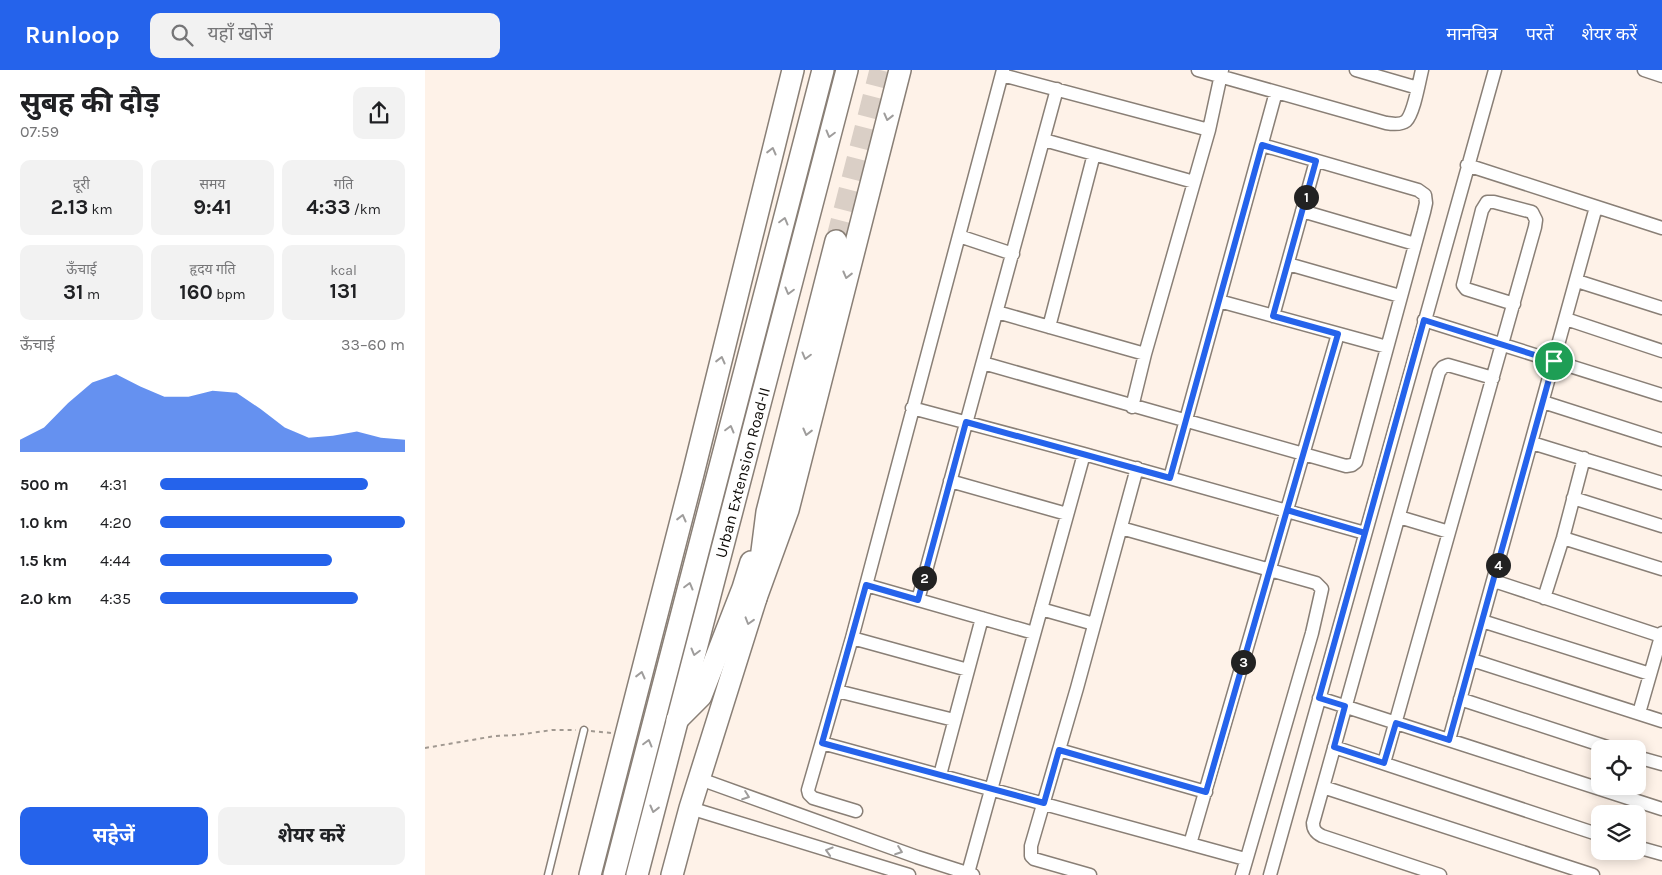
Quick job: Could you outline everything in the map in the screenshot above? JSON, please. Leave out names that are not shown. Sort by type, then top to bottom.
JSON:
[{"type":"main road","points":[[590,875],[793,70]]},
{"type":"main road","name":"Urban Extension Road-II","points":[[614,875],[823,70]]},
{"type":"main road","name":"Urban Extension Road-II","points":[[637,875],[847,70]]},
{"type":"main road","points":[[673,875],[690,808],[756,598],[787,510],[900,70]]},
{"type":"main road","points":[[677,720],[701,696],[743,588],[767,512],[836,241]]},
{"type":"main road","points":[[756,598],[767,512]]},
{"type":"street","points":[[1198,70],[1221,73],[1276,92],[1386,123],[1399,124],[1406,121],[1411,113],[1422,70]]},
{"type":"street","points":[[1356,70],[1376,73],[1417,88]]},
{"type":"street","points":[[1270,875],[1495,70]]},
{"type":"street","points":[[1644,70],[1662,76]]},
{"type":"street","points":[[856,811],[813,798],[808,790],[852,638],[1002,72],[1057,89],[1209,130]]},
{"type":"street","points":[[1132,407],[1145,354],[1209,130],[1221,73]]},
{"type":"street","points":[[918,600],[1057,89]]},
{"type":"street","points":[[1170,478],[1276,92]]},
{"type":"street","points":[[1044,140],[1194,182]]},
{"type":"street","points":[[983,363],[1132,407],[1346,466],[1356,462],[1426,203],[1425,195],[1418,190],[1262,145]]},
{"type":"street","points":[[1049,327],[1094,154]]},
{"type":"street","points":[[1273,316],[1316,161]]},
{"type":"street","points":[[1467,165],[1662,228]]},
{"type":"street","points":[[1384,763],[1514,304],[1536,220],[1532,212],[1494,202],[1487,202],[1482,210],[1463,285],[1466,289],[1514,304]]},
{"type":"street","points":[[1449,740],[1596,207]]},
{"type":"street","points":[[1302,211],[1415,244]]},
{"type":"street","points":[[959,236],[1013,254]]},
{"type":"street","points":[[1288,264],[1400,296]]},
{"type":"street","points":[[1577,281],[1662,308]]},
{"type":"street","points":[[1219,301],[1387,347]]},
{"type":"street","points":[[997,312],[1145,354]]},
{"type":"street","points":[[1566,319],[1662,351]]},
{"type":"street","points":[[1424,320],[1662,395]]},
{"type":"street","points":[[1190,844],[1338,334]]},
{"type":"street","points":[[1440,875],[1316,834],[1313,823],[1439,372],[1443,367],[1449,365],[1493,378]]},
{"type":"street","points":[[1543,402],[1662,440]]},
{"type":"street","points":[[912,408],[1137,468],[1365,533]]},
{"type":"street","points":[[1532,443],[1662,483]]},
{"type":"street","points":[[700,779],[917,857],[971,874],[991,788],[1084,454]]},
{"type":"street","points":[[1545,598],[1584,458]]},
{"type":"street","points":[[1090,875],[1034,859],[1031,856],[1031,846],[1095,624],[1137,468]]},
{"type":"street","points":[[950,481],[1067,514]]},
{"type":"street","points":[[1573,498],[1662,526]]},
{"type":"street","points":[[1399,517],[1449,532]]},
{"type":"street","points":[[1121,528],[1316,583],[1321,588],[1312,633],[1241,875]]},
{"type":"street","points":[[1563,538],[1662,569]]},
{"type":"street","points":[[1494,582],[1661,635],[1639,714]]},
{"type":"street","points":[[866,585],[1034,633]]},
{"type":"street","points":[[1041,609],[1095,624]]},
{"type":"street","points":[[940,775],[982,618]]},
{"type":"street","points":[[1482,621],[1650,674]]},
{"type":"street","points":[[852,638],[968,670]]},
{"type":"street","points":[[1471,660],[1662,721]]},
{"type":"street","points":[[837,691],[954,720]]},
{"type":"street","points":[[1319,698],[1662,809]]},
{"type":"street","points":[[1460,699],[1591,742]]},
{"type":"street","points":[[822,743],[1245,859]]},
{"type":"street","points":[[1334,747],[1591,832]]},
{"type":"street","points":[[1059,750],[1206,792]]},
{"type":"street","points":[[1646,759],[1662,764]]},
{"type":"street","points":[[1323,787],[1593,875]]},
{"type":"street","points":[[690,808],[909,875]]},
{"type":"street","points":[[1646,850],[1662,854]]},
{"type":"lane","points":[[547,875],[584,730]]},
{"type":"path","points":[[425,748],[495,736],[552,730],[584,730],[626,736]]},
{"type":"tunnel","points":[[836,241],[880,70]]},
{"type":"route","points":[[1554,361],[1424,320],[1365,533],[1287,510],[1338,334],[1273,316],[1316,161],[1262,145],[1170,478],[966,422],[918,600],[866,585],[822,743],[1044,803],[1059,750],[1206,792],[1287,510],[1326,521],[1365,533],[1319,698],[1345,706],[1334,747],[1384,763],[1396,723],[1449,740],[1554,361]]}]
